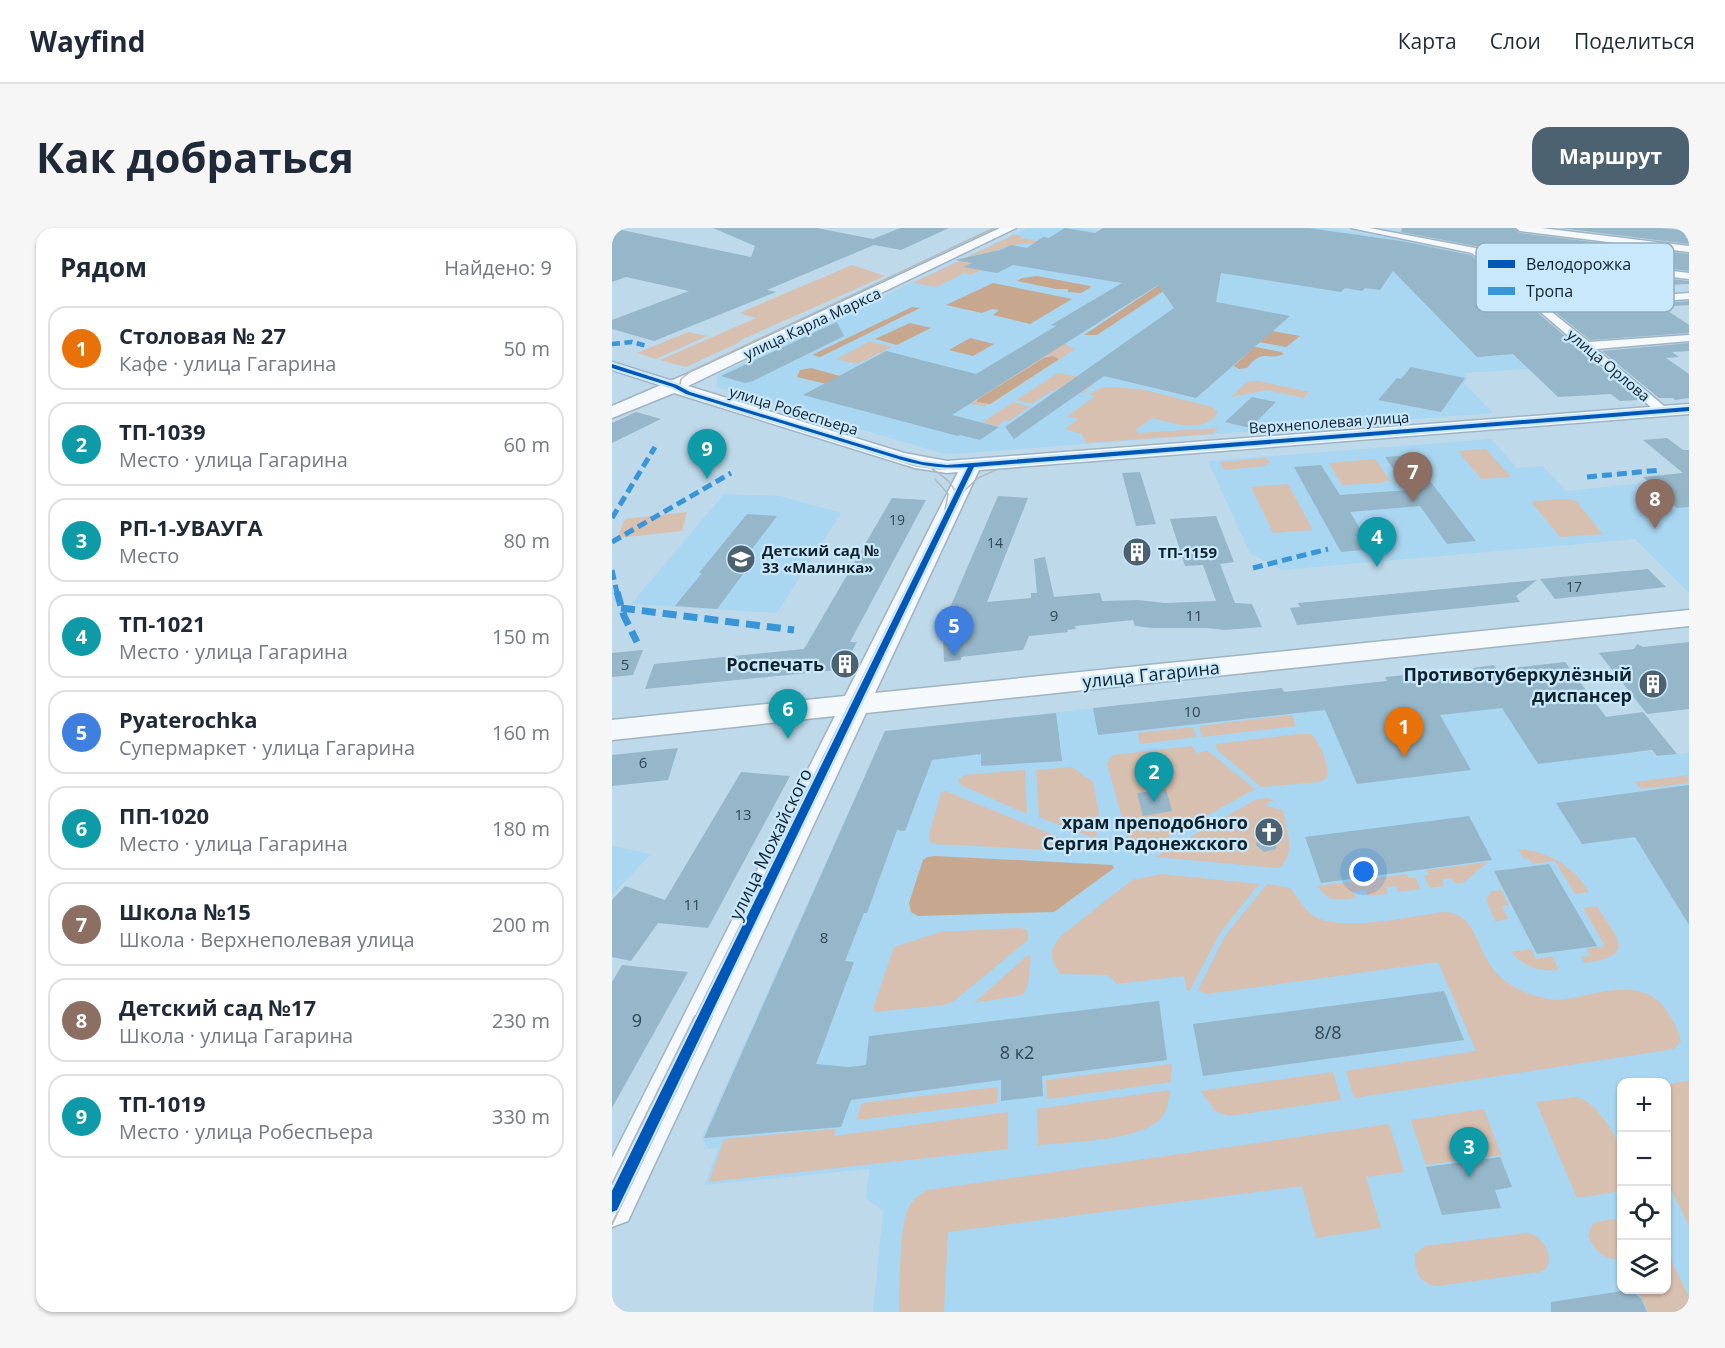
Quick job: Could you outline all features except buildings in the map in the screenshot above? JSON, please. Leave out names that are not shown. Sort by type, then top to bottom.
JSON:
[{"type":"street","name":"улица Карла Маркса","points":[[612,413],[675,386],[1010,228]]},
{"type":"street","points":[[1355,228],[1475,250]]},
{"type":"street","points":[[1394,234],[1405,228]]},
{"type":"street","points":[[1520,228],[1641,243]]},
{"type":"street","points":[[1674,247],[1689,249]]},
{"type":"street","points":[[1674,274],[1689,276]]},
{"type":"street","points":[[1674,297],[1689,296]]},
{"type":"street","name":"улица Орлова","points":[[1545,312],[1684,428]]},
{"type":"street","points":[[1586,346],[1689,338]]},
{"type":"street","name":"улица Робеспьера","points":[[612,366],[675,386],[694,395],[921,464],[972,465]]},
{"type":"street","name":"Верхнеполевая улица","points":[[972,465],[1689,409]]},
{"type":"street","name":"улица Можайского","points":[[612,1205],[972,465]]},
{"type":"street","name":"улица Гагарина","points":[[612,730],[1689,618]]},
{"type":"shaded area","points":[[1027,228],[1081,228],[1098,231],[1103,228],[1326,228],[1441,245],[1449,248],[1476,271],[1476,312],[1526,312],[1589,365],[1464,373],[1468,378],[1464,383],[1493,413],[954,454],[941,453],[717,387],[717,375]]},
{"type":"shaded area","points":[[1014,235],[1044,242],[1040,245],[1020,244],[994,252],[967,265],[983,269],[971,275],[964,273],[937,287],[913,283]]},
{"type":"shaded area","points":[[852,265],[885,276],[686,367],[660,360],[756,318],[739,313]]},
{"type":"shaded area","points":[[1037,276],[1091,287],[1081,293],[1068,292],[1068,289],[1056,289],[1017,281]]},
{"type":"shaded area","points":[[993,283],[1072,299],[1030,324],[993,315],[999,310],[992,309],[982,313],[946,305]]},
{"type":"shaded area","points":[[1162,283],[1174,284],[1097,335],[1084,335]]},
{"type":"shaded area","points":[[912,307],[920,308],[820,357],[812,355]]},
{"type":"shaded area","points":[[910,323],[931,328],[897,345],[875,339]]},
{"type":"shaded area","points":[[1268,330],[1300,336],[1286,347],[1254,341]]},
{"type":"shaded area","points":[[688,332],[707,336],[656,359],[637,353]]},
{"type":"shaded area","points":[[970,338],[994,344],[973,356],[949,350]]},
{"type":"shaded area","points":[[870,341],[892,347],[857,364],[837,359]]},
{"type":"shaded area","points":[[1231,342],[1284,354],[1273,357],[1262,356],[1247,368],[1239,369],[1234,366],[1249,352]]},
{"type":"shaded area","points":[[1064,344],[1075,349],[991,404],[984,406],[970,404]]},
{"type":"shaded area","points":[[1053,356],[1059,359],[990,404],[977,402],[978,399],[1044,358]]},
{"type":"shaded area","points":[[811,368],[847,378],[843,388],[797,377],[800,370]]},
{"type":"shaded area","points":[[1058,373],[1090,379],[1094,383],[1084,393],[1060,387],[1032,404],[1016,400]]},
{"type":"shaded area","points":[[1251,381],[1309,392],[1304,398],[1267,390],[1231,397]]},
{"type":"shaded area","points":[[1103,387],[1141,389],[1212,407],[1218,412],[1205,423],[1188,426],[1152,418],[1136,430],[1138,433],[1218,428],[1212,434],[1086,443],[1082,434],[1065,429],[1078,419],[1068,416],[1095,396],[1089,394]]},
{"type":"shaded area","points":[[1013,402],[1029,407],[1009,421],[1005,420],[997,426],[983,422]]},
{"type":"shaded area","points":[[1491,439],[1517,468],[1543,466],[1566,491],[1664,481],[1689,494],[1689,593],[1635,539],[1282,570],[1250,553],[1208,461]]},
{"type":"shaded area","points":[[1486,449],[1511,477],[1481,479],[1458,451]]},
{"type":"shaded area","points":[[1267,458],[1270,462],[1264,466],[1224,470],[1220,462]]},
{"type":"shaded area","points":[[1375,459],[1390,480],[1380,483],[1342,485],[1329,463]]},
{"type":"shaded area","points":[[1288,484],[1313,530],[1273,533],[1251,487]]},
{"type":"shaded area","name":"Детский сад № 33 «Малинка»","points":[[724,494],[780,496],[841,513],[777,613],[631,604]]},
{"type":"shaded area","points":[[1568,499],[1576,501],[1603,534],[1560,537],[1532,503]]},
{"type":"shaded area","points":[[687,512],[682,531],[617,538],[625,519]]},
{"type":"shaded area","points":[[1565,662],[1633,753],[1651,751],[1655,757],[1689,753],[1689,1312],[873,1312],[883,1211],[866,1198],[869,1169],[705,1185],[718,1148],[708,1149],[702,1138],[885,731],[1282,688],[1284,692]]},
{"type":"shaded area","points":[[1292,715],[1296,726],[1202,737],[1199,726]]},
{"type":"shaded area","points":[[1193,727],[1196,737],[1140,744],[1138,733]]},
{"type":"shaded area","points":[[1311,734],[1324,755],[1328,774],[1327,778],[1319,782],[1261,787],[1217,750],[1216,744]]},
{"type":"shaded area","points":[[1192,746],[1196,753],[1208,751],[1255,789],[1145,850],[1131,851],[1107,763],[1113,755]]},
{"type":"shaded area","points":[[1072,767],[1093,782],[1099,813],[1096,839],[1039,817],[1036,770]]},
{"type":"shaded area","points":[[1025,770],[1027,814],[963,786],[958,781],[964,775]]},
{"type":"shaded area","points":[[1688,775],[1689,783],[1641,789],[1635,782]]},
{"type":"shaded area","points":[[945,791],[1088,849],[1090,852],[934,844],[929,841],[929,835],[941,793]]},
{"type":"shaded area","points":[[1269,798],[1274,801],[1268,802],[1267,806],[1283,810],[1288,833],[1288,856],[1279,868],[1155,857],[1257,799]]},
{"type":"shaded area","points":[[612,846],[651,854],[612,895]]},
{"type":"shaded area","points":[[1518,849],[1540,853],[1559,862],[1583,883],[1589,892],[1575,894],[1555,861],[1532,864],[1529,858],[1524,859]]},
{"type":"shaded area","points":[[935,856],[1112,865],[1114,868],[1054,912],[918,916],[911,912],[909,903],[923,860]]},
{"type":"shaded area","points":[[1488,862],[1463,883],[1455,884],[1452,878],[1442,879],[1444,886],[1430,888],[1424,876],[1429,875],[1426,870]]},
{"type":"shaded area","points":[[1161,874],[1259,884],[1220,933],[1190,990],[1187,991],[1184,976],[1117,984],[1108,975],[1061,974],[1054,964],[1052,955],[1054,945],[1061,936],[1132,880]]},
{"type":"shaded area","points":[[1407,874],[1409,878],[1416,878],[1420,889],[1399,892],[1396,886],[1386,887],[1388,894],[1367,896],[1365,890],[1354,892],[1356,898],[1339,900],[1329,898],[1318,886]]},
{"type":"shaded area","points":[[1267,884],[1290,888],[1310,913],[1326,921],[1378,922],[1444,912],[1454,914],[1469,924],[1491,966],[1504,980],[1519,990],[1556,1000],[1619,990],[1634,990],[1647,994],[1660,1002],[1677,1028],[1681,1041],[1674,1049],[1354,1098],[1346,1071],[1476,1051],[1438,962],[1206,994],[1198,990],[1225,936]]},
{"type":"shaded area","points":[[1501,890],[1509,905],[1502,906],[1508,919],[1495,921],[1486,899],[1492,891]]},
{"type":"shaded area","points":[[1597,906],[1619,944],[1612,956],[1584,963],[1581,957],[1590,956],[1586,949],[1605,946],[1583,908]]},
{"type":"shaded area","points":[[1026,929],[1028,940],[954,1001],[944,1005],[874,1012],[894,947],[940,932]]},
{"type":"shaded area","points":[[1531,949],[1536,959],[1552,956],[1559,970],[1532,967],[1511,952]]},
{"type":"shaded area","points":[[1028,955],[1031,957],[1028,984],[1023,995],[974,1003]]},
{"type":"shaded area","points":[[1172,1064],[1171,1082],[1047,1099],[1046,1080]]},
{"type":"shaded area","points":[[1333,1072],[1341,1100],[1229,1116],[1215,1111],[1201,1091]]},
{"type":"shaded area","points":[[1689,1081],[1689,1226],[1671,1189],[1671,1083]]},
{"type":"shaded area","points":[[998,1087],[997,1103],[856,1120],[862,1103]]},
{"type":"shaded area","points":[[1170,1090],[1164,1113],[1149,1127],[1102,1139],[1038,1145],[1037,1109]]},
{"type":"shaded area","points":[[1577,1097],[1585,1100],[1599,1113],[1617,1140],[1617,1192],[1577,1198],[1536,1102]]},
{"type":"shaded area","points":[[1484,1109],[1501,1155],[1426,1165],[1411,1120]]},
{"type":"shaded area","points":[[1008,1112],[1008,1149],[709,1182],[724,1139],[836,1129],[834,1136]]},
{"type":"shaded area","points":[[1389,1124],[1404,1172],[1366,1177],[1381,1228],[1316,1238],[1302,1186],[948,1232],[944,1312],[899,1312],[901,1244],[905,1218],[914,1200],[928,1190]]},
{"type":"shaded area","points":[[1617,1220],[1617,1260],[1600,1254],[1593,1246],[1588,1235],[1593,1223]]},
{"type":"shaded area","points":[[1528,1233],[1538,1238],[1548,1251],[1547,1268],[1541,1272],[1438,1286],[1426,1283],[1417,1271],[1415,1254],[1425,1246]]},
{"type":"shaded area","points":[[1671,1259],[1689,1297],[1689,1312],[1648,1312],[1640,1294],[1671,1294]]},
{"type":"tram line","points":[[994,228],[691,371],[681,379],[679,389],[689,396],[916,466],[939,469],[1689,411]]},
{"type":"tram line","points":[[932,469],[953,488],[957,505]]},
{"type":"tram line","points":[[711,1017],[964,491],[978,478],[996,470]]},
{"type":"tram line","points":[[935,479],[948,494],[945,510]]},
{"type":"tram line","points":[[695,1017],[938,525]]},
{"type":"tram line","points":[[612,1184],[695,1016]]},
{"type":"tram line","points":[[612,1224],[712,1016]]},
{"type":"marked path","points":[[612,344],[632,342],[647,346]]},
{"type":"marked path","points":[[612,518],[655,447]]},
{"type":"marked path","points":[[1587,477],[1661,470]]},
{"type":"marked path","points":[[612,542],[731,473]]},
{"type":"marked path","points":[[1253,568],[1328,549]]},
{"type":"marked path","points":[[612,570],[621,607],[637,642]]},
{"type":"marked path","points":[[621,608],[794,630]]},
{"type":"cycle path","points":[[612,366],[675,386],[688,393],[897,457],[922,464],[947,467],[1689,409]]},
{"type":"cycle path","points":[[612,1205],[972,465]]},
{"type":"place","name":"ТП-1019","points":[[707,479]]},
{"type":"place","name":"Школа №15","points":[[1413,502]]},
{"type":"place","name":"Детский сад №17","points":[[1655,529]]},
{"type":"place","name":"ТП-1159","points":[[1137,552]]},
{"type":"place","name":"Детский сад № 33 «Малинка»","points":[[741,559]]},
{"type":"place","name":"ТП-1021","points":[[1377,567]]},
{"type":"place","name":"Pyaterochka","points":[[954,656]]},
{"type":"place","name":"Роспечать","points":[[845,664]]},
{"type":"place","name":"Противотуберкулёзный диспансер","points":[[1653,684]]},
{"type":"place","name":"ПП-1020","points":[[788,739]]},
{"type":"place","name":"Столовая № 27","points":[[1404,757]]},
{"type":"place","name":"ТП-1039","points":[[1154,802]]},
{"type":"place","name":"храм преподобного Сергия Радонежского","points":[[1269,832]]},
{"type":"place","name":"РП-1-УВАУГА","points":[[1469,1177]]}]
